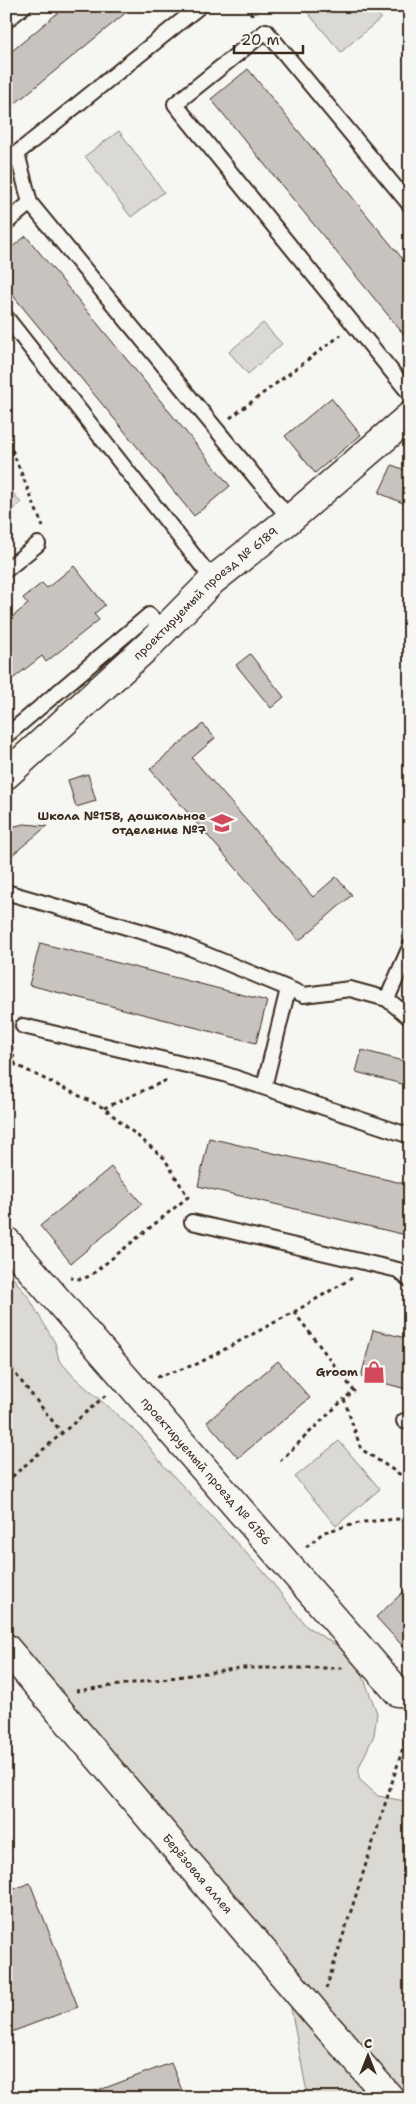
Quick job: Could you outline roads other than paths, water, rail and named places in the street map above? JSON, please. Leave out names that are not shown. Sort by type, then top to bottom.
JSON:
[{"type":"street","name":"проектируемый проезд № 6189","points":[[6,775],[164,630],[213,580],[403,429]]},
{"type":"street","name":"проектируемый проезд № 6186","points":[[6,1241],[377,1669],[398,1692],[410,1693]]},
{"type":"street","name":"Берёзовая аллея","points":[[6,1648],[318,2016],[390,2098]]},
{"type":"lane","points":[[6,21],[24,6]]},
{"type":"lane","points":[[200,6],[12,157],[30,203],[290,519]]},
{"type":"lane","points":[[410,205],[266,31],[175,104],[410,394]]},
{"type":"lane","points":[[6,222],[30,203]]},
{"type":"lane","points":[[6,316],[213,580]]},
{"type":"lane","points":[[6,570],[42,539]]},
{"type":"lane","points":[[6,736],[149,616],[164,630]]},
{"type":"lane","points":[[6,892],[171,940],[304,995],[350,989],[387,999],[410,1018]]},
{"type":"lane","points":[[387,999],[410,947]]},
{"type":"lane","points":[[264,1087],[288,989]]},
{"type":"lane","points":[[23,1026],[196,1067],[264,1087],[410,1136]]},
{"type":"lane","points":[[192,1222],[398,1270],[410,1280]]},
{"type":"place","name":"Школа №158, дошкольное отделение №7","points":[[222,823]]},
{"type":"place","name":"Groom","points":[[374,1372]]}]
